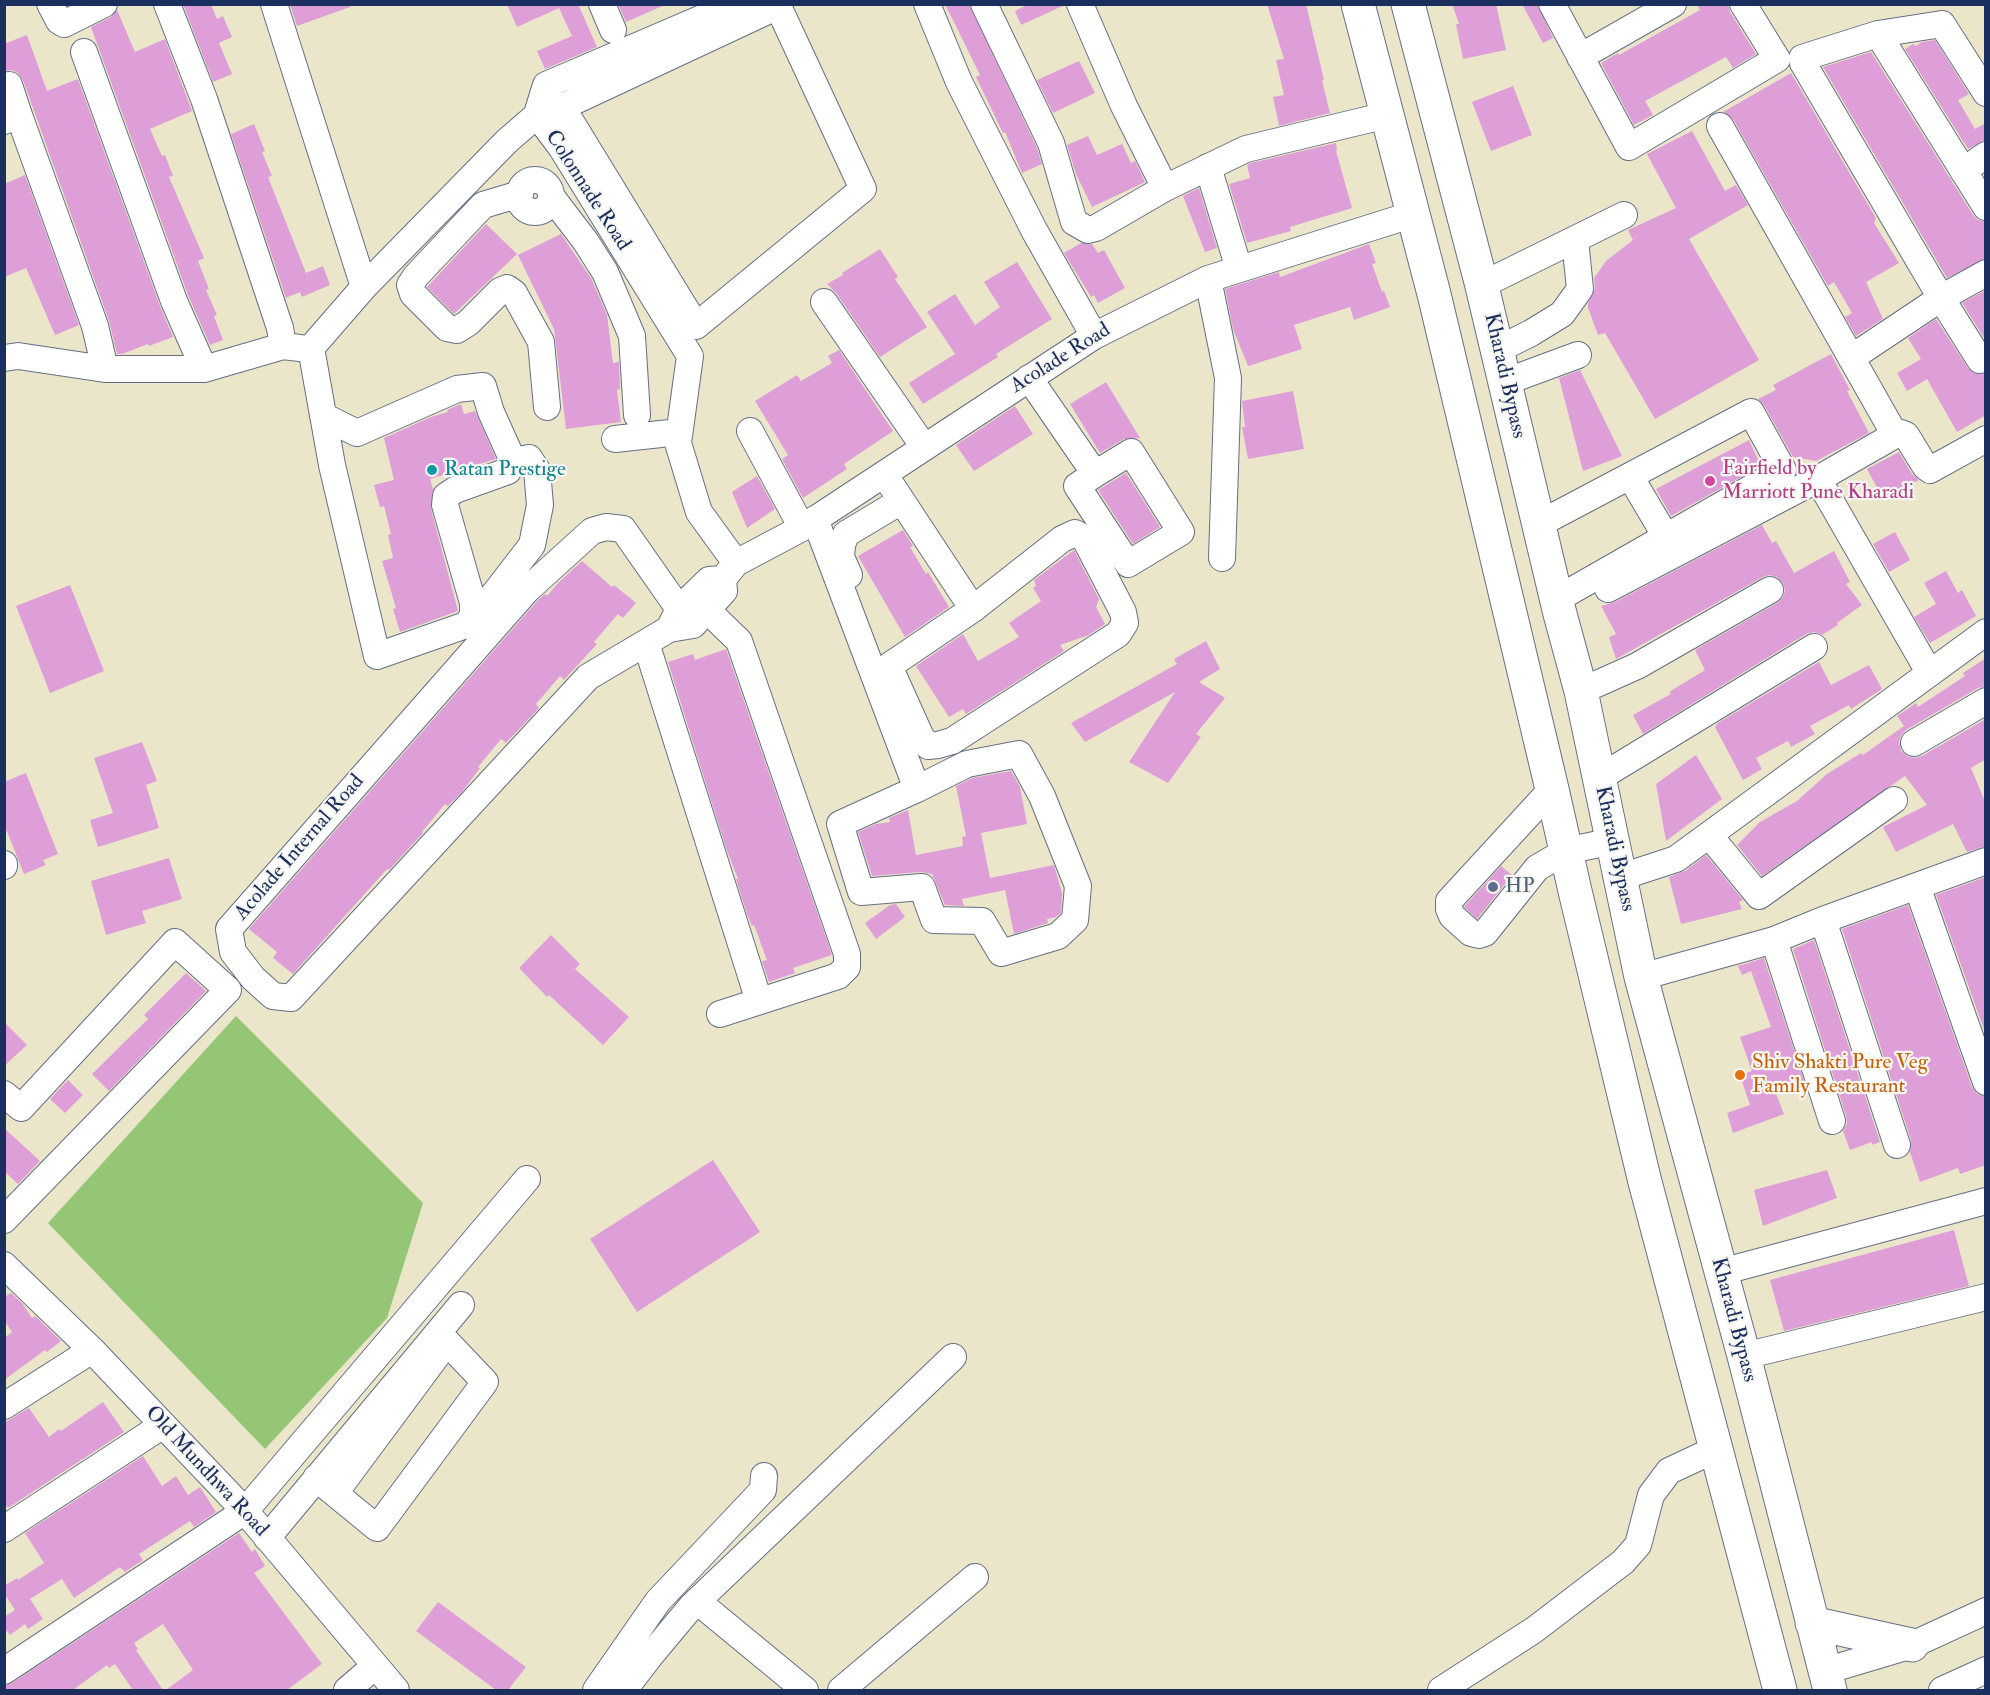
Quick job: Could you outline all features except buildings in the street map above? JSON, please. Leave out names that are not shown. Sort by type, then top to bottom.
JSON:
[{"type":"highway","points":[[1358,4],[1414,214],[1645,1182],[1780,1690]]},
{"type":"highway","name":"Kharadi Bypass","points":[[1408,4],[1482,285],[1558,606],[1581,692],[1641,977],[1744,1356],[1828,1681]]},
{"type":"highway","points":[[1812,1623],[1912,1645]]},
{"type":"street","points":[[50,4],[58,21],[64,24],[104,4]]},
{"type":"street","points":[[167,4],[204,99],[280,328],[283,346]]},
{"type":"street","points":[[274,4],[364,287]]},
{"type":"street","points":[[602,4],[613,30]]},
{"type":"street","points":[[927,4],[964,92],[1034,230],[1094,336]]},
{"type":"street","points":[[984,4],[1050,143],[1074,222],[1088,230],[1096,228],[1165,188],[1246,149],[1387,115]]},
{"type":"street","points":[[1080,4],[1124,106],[1165,188]]},
{"type":"street","points":[[1552,4],[1629,147],[1777,59],[1743,4]]},
{"type":"street","points":[[1580,57],[1673,4]]},
{"type":"street","points":[[547,107],[778,6],[863,189],[696,326],[547,107],[546,85],[731,5]]},
{"type":"street","points":[[1980,360],[1941,298],[1802,58],[1878,34],[1942,24],[1986,93]]},
{"type":"street","points":[[1878,34],[1986,207]]},
{"type":"street","points":[[84,52],[174,301],[204,369]]},
{"type":"street","points":[[9,85],[12,119],[95,326],[105,369]]},
{"type":"street","name":"Colonnade Road","points":[[311,348],[364,287],[507,141],[547,107],[561,147],[690,356],[678,443],[699,512],[729,571]]},
{"type":"street","points":[[1720,126],[1895,435]]},
{"type":"street","points":[[547,407],[542,342],[514,293],[507,288],[500,291],[468,323],[457,330],[447,328],[412,294],[410,285],[483,205],[537,190],[561,147]]},
{"type":"street","points":[[1963,171],[1986,155]]},
{"type":"street","points":[[1208,167],[1239,269]]},
{"type":"street","points":[[537,190],[586,242],[605,272],[632,336],[637,415]]},
{"type":"street","name":"Acolade Road","points":[[729,571],[808,523],[1094,336],[1208,279],[1414,214]]},
{"type":"street","points":[[1482,285],[1624,216]]},
{"type":"street","points":[[1497,350],[1562,314],[1580,289],[1575,240]]},
{"type":"street","points":[[1851,358],[1941,298],[1986,273]]},
{"type":"street","points":[[1208,279],[1228,378],[1222,558]]},
{"type":"street","points":[[824,302],[924,447]]},
{"type":"street","points":[[4,358],[18,356],[105,369],[204,369],[283,346],[311,348],[332,465],[377,656],[466,624],[495,593],[532,545],[540,505],[537,470],[529,458],[513,460]]},
{"type":"street","points":[[1505,382],[1578,355]]},
{"type":"street","points":[[1029,378],[1095,474]]},
{"type":"street","points":[[323,416],[357,433],[457,389],[483,386],[491,412],[513,460],[508,471],[455,490],[446,496],[445,505],[473,603],[473,616]]},
{"type":"street","points":[[1539,524],[1751,412],[1783,470],[1666,537],[1558,606]]},
{"type":"street","points":[[750,431],[808,523],[917,789]]},
{"type":"street","points":[[615,439],[679,432]]},
{"type":"street","points":[[1558,606],[1818,479],[1895,435],[1901,433],[1906,435],[1925,466],[1930,470],[1986,440]]},
{"type":"street","points":[[884,474],[973,609]]},
{"type":"street","points":[[1630,476],[1666,537]]},
{"type":"street","points":[[1818,479],[1929,672]]},
{"type":"street","points":[[889,666],[973,609],[1062,539],[1075,533],[1084,539],[1123,612],[1125,623],[1118,634],[952,741],[928,746],[921,737],[889,666],[841,557],[846,534],[902,501]]},
{"type":"street","name":"Acolade Internal Road","points":[[687,618],[623,529],[606,527],[592,531],[527,590],[229,929],[233,952],[252,978],[273,996],[291,998],[588,677],[687,618],[709,580],[729,571]]},
{"type":"street","points":[[1581,692],[1637,666],[1770,590]]},
{"type":"street","points":[[687,618],[739,641],[847,954],[847,967],[838,976],[720,1014]]},
{"type":"street","points":[[1621,877],[1676,859],[1986,632]]},
{"type":"street","points":[[646,643],[759,1001]]},
{"type":"street","points":[[1599,778],[1814,647]]},
{"type":"street","points":[[1914,743],[1986,701]]},
{"type":"street","points":[[1019,754],[1042,796],[1078,886],[1075,920],[1058,936],[1000,953],[982,921],[934,920],[922,887],[861,892],[840,824],[917,789],[967,764],[1019,754]]},
{"type":"street","points":[[1552,789],[1449,902],[1452,916],[1471,933],[1479,935],[1485,933],[1537,868],[1566,851],[1613,841]]},
{"type":"street","points":[[1708,835],[1759,896],[1894,800]]},
{"type":"street","points":[[1641,977],[1774,940],[1986,861]]},
{"type":"street","points":[[1917,886],[1986,1082]]},
{"type":"street","points":[[1823,920],[1897,1145]]},
{"type":"street","points":[[1774,940],[1832,1121]]},
{"type":"street","points":[[4,1094],[21,1108],[175,942],[228,990],[4,1220]]},
{"type":"street","points":[[4,1671],[246,1511],[527,1179]]},
{"type":"street","points":[[1721,1272],[1986,1201]]},
{"type":"street","name":"Old Mundhwa Road","points":[[9,1278],[92,1350],[246,1511],[396,1690]]},
{"type":"street","points":[[1744,1356],[1986,1297]]},
{"type":"street","points":[[325,1486],[461,1305]]},
{"type":"street","points":[[267,1538],[325,1486],[447,1342],[485,1382],[377,1528],[325,1486]]},
{"type":"street","points":[[4,1406],[92,1350]]},
{"type":"street","points":[[624,1690],[697,1601],[953,1358]]},
{"type":"street","points":[[4,1529],[163,1425]]},
{"type":"street","points":[[1441,1690],[1534,1630],[1623,1562],[1638,1545],[1651,1494],[1669,1471],[1716,1449]]},
{"type":"street","points":[[596,1690],[658,1601],[763,1490],[764,1476]]},
{"type":"street","points":[[841,1690],[975,1577]]},
{"type":"street","points":[[697,1601],[805,1690]]},
{"type":"street","points":[[1828,1681],[1986,1611]]},
{"type":"street","points":[[347,1690],[375,1666]]},
{"type":"street","points":[[1942,1690],[1986,1670]]},
{"type":"green space","points":[[236,1016],[423,1203],[387,1318],[265,1449],[48,1223]]},
{"type":"place","name":"Ratan Prestige","points":[[432,470]]},
{"type":"place","name":"Fairfield by Marriott Pune Kharadi","points":[[1710,481]]},
{"type":"place","name":"HP","points":[[1493,887]]},
{"type":"place","name":"Shiv Shakti Pure Veg Family Restaurant","points":[[1740,1075]]}]
